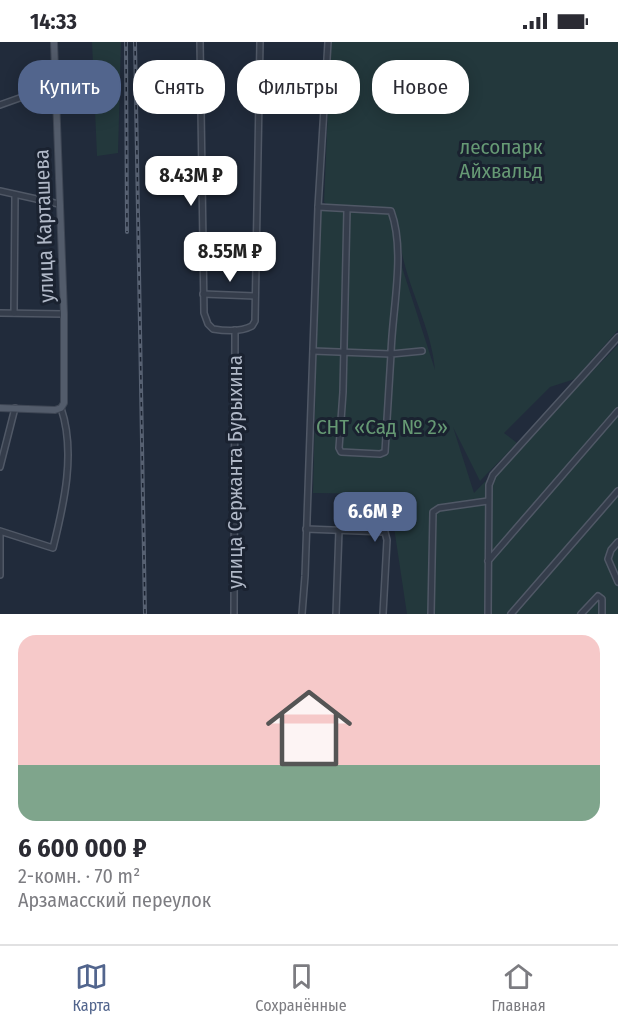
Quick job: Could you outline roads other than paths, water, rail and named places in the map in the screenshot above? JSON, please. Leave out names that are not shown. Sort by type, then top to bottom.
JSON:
[{"type":"main road","name":"улица Карташева","points":[[54,42],[55,60]]},
{"type":"main road","name":"улица Карташева","points":[[57,114],[64,314],[64,404],[61,408]]},
{"type":"main road","points":[[0,408],[55,410],[61,408]]},
{"type":"street","points":[[200,42],[204,313],[208,324],[219,330],[245,330],[255,321],[260,42]]},
{"type":"street","points":[[302,614],[318,207],[328,42]]},
{"type":"street","points":[[0,105],[18,99]]},
{"type":"street","points":[[0,191],[59,204]]},
{"type":"street","points":[[14,313],[15,195]]},
{"type":"street","points":[[318,207],[385,209],[391,211],[394,219],[397,265],[392,354],[385,452],[380,454],[343,453],[339,448],[343,392],[347,209]]},
{"type":"street","points":[[203,294],[255,296]]},
{"type":"street","points":[[0,313],[64,314]]},
{"type":"street","name":"улица Сержанта Бурыхина","points":[[234,614],[235,330]]},
{"type":"street","points":[[488,614],[488,501],[489,484],[493,475],[618,337]]},
{"type":"street","points":[[313,351],[392,354],[422,351]]},
{"type":"street","points":[[0,467],[15,408]]},
{"type":"street","points":[[0,574],[0,532],[53,548],[61,517],[67,473],[66,423],[61,408]]},
{"type":"street","points":[[488,561],[618,411]]},
{"type":"street","points":[[511,614],[618,491]]},
{"type":"street","points":[[431,614],[433,512],[439,508],[488,501]]},
{"type":"street","points":[[306,529],[385,532],[387,540],[383,614]]},
{"type":"street","points":[[336,614],[339,530]]},
{"type":"street","points":[[618,542],[611,550],[608,559],[618,582]]},
{"type":"street","points":[[581,614],[598,596],[602,599],[602,614]]},
{"type":"railway","points":[[126,42],[127,232]]},
{"type":"railway","points":[[135,42],[145,614]]},
{"type":"park label","name":"лесопарк Айхвальд","points":[[501,159]]},
{"type":"park label","name":"СНТ «Сад № 2»","points":[[382,427]]}]
